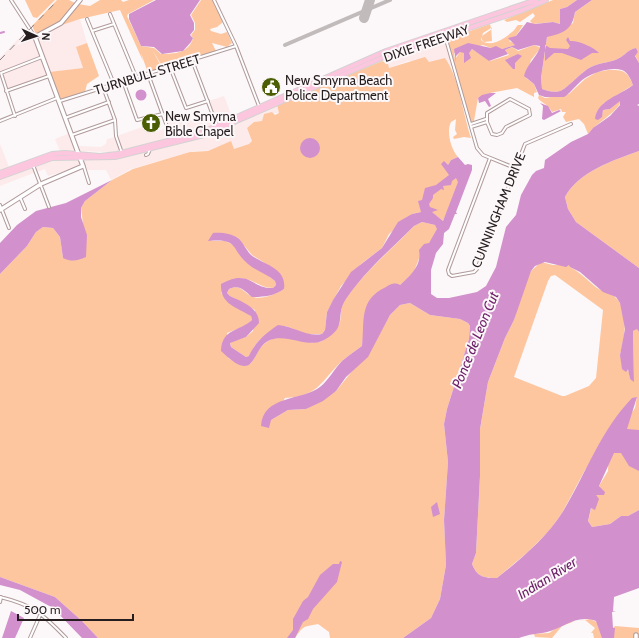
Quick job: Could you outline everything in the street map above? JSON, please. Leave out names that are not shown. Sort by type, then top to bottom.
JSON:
[{"type":"main road","name":"DIXIE FREEWAY","points":[[123,154],[150,149],[218,129],[367,62],[536,0]]},
{"type":"main road","name":"DIXIE FREEWAY","points":[[444,34],[516,13],[546,0]]},
{"type":"main road","name":"DIXIE FREEWAY","points":[[33,162],[57,157],[80,156],[106,158],[173,142]]},
{"type":"main road","points":[[0,173],[33,162]]},
{"type":"main road","points":[[0,177],[33,162]]},
{"type":"street","points":[[10,0],[35,37],[84,166],[89,183]]},
{"type":"street","points":[[35,37],[61,23],[80,0]]},
{"type":"street","points":[[214,0],[236,46],[261,109]]},
{"type":"street","points":[[110,14],[136,77]]},
{"type":"street","points":[[87,19],[114,84]]},
{"type":"street","points":[[92,31],[114,24]]},
{"type":"street","points":[[444,34],[480,153],[515,168]]},
{"type":"street","name":"TURNBULL STREET","points":[[0,121],[58,100],[148,74],[236,46]]},
{"type":"street","points":[[14,116],[1,73],[42,57]]},
{"type":"street","points":[[192,60],[218,129]]},
{"type":"street","points":[[170,67],[186,108],[208,101]]},
{"type":"street","points":[[148,74],[173,142]]},
{"type":"street","points":[[6,91],[49,76]]},
{"type":"street","points":[[123,81],[137,120],[163,114]]},
{"type":"street","points":[[103,87],[115,120],[116,136],[123,154]]},
{"type":"street","points":[[508,100],[514,100],[530,111],[529,116],[508,125],[499,135],[492,134],[487,121],[488,112],[508,100]]},
{"type":"street","points":[[65,118],[109,102]]},
{"type":"street","points":[[72,135],[115,120]]},
{"type":"street","points":[[471,125],[487,121]]},
{"type":"street","name":"CUNNINGHAM DRIVE","points":[[490,158],[448,270],[448,274],[452,276],[476,271],[525,144],[571,124]]},
{"type":"street","points":[[146,155],[150,149]]},
{"type":"street","points":[[33,162],[49,207]]},
{"type":"street","points":[[10,228],[1,208],[41,184],[84,166]]},
{"type":"street","points":[[20,197],[25,209]]},
{"type":"street","points":[[0,602],[1,597],[19,602],[41,613],[66,638]]},
{"type":"street","points":[[30,638],[41,613]]},
{"type":"shaded area","points":[[25,0],[55,0],[37,18],[33,17]]},
{"type":"shaded area","points":[[57,0],[69,0],[77,4],[60,23],[36,34],[32,26]]},
{"type":"shaded area","points":[[100,0],[121,0],[123,2],[129,0],[154,0],[128,14],[127,16],[141,46],[154,48],[161,54],[171,54],[185,50],[191,43],[193,38],[191,35],[195,30],[195,23],[191,15],[201,0],[213,0],[223,22],[217,27],[210,29],[211,31],[221,34],[227,32],[232,43],[227,47],[212,43],[216,51],[163,68],[152,49],[141,53],[143,61],[120,10],[80,19],[53,28],[67,19],[78,4],[90,6]]},
{"type":"shaded area","points":[[553,0],[577,0],[567,7],[560,9],[560,24],[553,22],[533,24],[530,21],[535,16],[533,13],[520,22],[516,20],[507,22],[504,20]]},
{"type":"shaded area","points":[[592,0],[639,0],[639,63],[635,55],[638,52],[636,48],[629,50],[617,59],[591,67],[583,72],[563,90],[553,92],[542,89],[541,78],[547,37],[573,23],[575,12]]},
{"type":"shaded area","points":[[80,19],[87,43],[77,47],[83,68],[49,72],[36,38],[53,28]]},
{"type":"shaded area","points":[[490,24],[491,28],[483,33],[481,40],[489,43],[501,40],[518,25],[523,25],[516,36],[509,41],[516,44],[515,45],[502,49],[491,48],[483,45],[454,53],[455,59],[460,52],[464,52],[464,56],[472,49],[490,61],[509,55],[505,50],[512,47],[518,51],[534,45],[539,47],[539,50],[531,60],[526,78],[534,84],[537,92],[534,93],[534,97],[517,88],[490,93],[478,98],[474,121],[471,122],[448,41],[450,38]]},
{"type":"shaded area","points":[[29,28],[41,56],[0,72],[0,58]]},
{"type":"shaded area","points":[[491,30],[492,41],[484,42],[482,40],[482,36]]},
{"type":"shaded area","points":[[448,38],[448,46],[454,65],[450,66],[445,58],[433,62],[408,61],[389,68],[382,61]]},
{"type":"shaded area","points":[[87,43],[99,76],[87,84],[85,92],[61,99],[58,97],[49,72],[83,68],[76,47]]},
{"type":"shaded area","points":[[152,49],[162,68],[148,73],[141,53]]},
{"type":"shaded area","points":[[425,57],[429,62],[445,58],[450,66],[457,85],[471,138],[464,137],[454,139],[453,137],[457,134],[455,130],[456,119],[451,122],[449,131],[450,140],[453,150],[458,157],[451,160],[448,165],[458,178],[455,193],[443,221],[433,213],[425,211],[412,214],[389,234],[382,248],[361,264],[341,286],[327,312],[325,330],[322,334],[305,334],[286,326],[274,330],[264,336],[256,344],[250,356],[246,357],[231,347],[230,342],[246,337],[253,331],[255,310],[230,296],[227,293],[229,289],[236,287],[251,296],[259,298],[272,295],[284,289],[268,265],[252,255],[237,237],[208,241],[225,241],[234,245],[239,252],[275,281],[276,285],[273,288],[268,288],[249,280],[239,278],[221,293],[251,316],[252,320],[245,326],[227,333],[228,358],[245,365],[252,361],[262,346],[274,338],[288,338],[309,342],[322,341],[339,325],[344,302],[358,283],[414,226],[422,222],[435,225],[438,229],[420,256],[413,274],[400,285],[363,338],[362,346],[342,361],[318,387],[296,397],[285,398],[271,420],[288,410],[306,409],[336,391],[374,344],[390,315],[400,305],[410,303],[430,315],[460,319],[468,323],[470,326],[469,339],[447,409],[444,424],[448,462],[444,520],[446,565],[440,599],[431,618],[403,638],[330,638],[329,632],[318,624],[304,627],[295,638],[98,638],[82,621],[55,597],[0,577],[0,274],[27,246],[36,232],[43,227],[53,228],[60,237],[63,258],[83,224],[81,208],[85,201],[112,180],[133,169],[190,152],[208,151],[231,141],[234,149],[249,144],[252,141],[247,128],[254,122],[262,121],[264,114],[272,112],[275,115],[279,113],[277,105],[382,61],[388,64],[389,68]]},
{"type":"shaded area","points":[[41,58],[48,75],[7,90],[2,73]]},
{"type":"shaded area","points":[[608,70],[624,72],[629,76],[633,85],[604,103],[596,114],[602,115],[603,110],[610,109],[620,100],[621,102],[614,111],[588,134],[584,124],[579,119],[566,122],[563,117],[566,112],[562,112],[561,109],[552,112],[538,98],[539,95],[545,98],[569,94],[585,79],[597,72]]},
{"type":"shaded area","points":[[224,96],[232,117],[217,124],[209,101]]},
{"type":"shaded area","points":[[277,105],[279,113],[264,114],[262,121],[254,122],[247,128],[252,141],[249,145],[235,150],[194,151],[131,169],[111,180],[106,170],[86,170],[82,159],[105,160],[120,158],[197,138],[216,132]]},
{"type":"shaded area","points":[[205,118],[206,121],[213,119],[216,125],[172,138],[168,123],[184,119],[193,121]]},
{"type":"shaded area","points":[[145,126],[153,126],[156,132],[167,128],[171,138],[122,150],[117,136]]},
{"type":"shaded area","points":[[70,133],[77,151],[60,151],[55,139]]},
{"type":"shaded area","points":[[116,137],[121,150],[111,152],[79,151],[77,146],[101,147],[106,144],[107,139]]},
{"type":"shaded area","points":[[0,144],[9,167],[0,171]]},
{"type":"shaded area","points":[[639,151],[639,268],[576,222],[568,209],[565,197],[571,188],[588,174],[619,158]]},
{"type":"shaded area","points":[[80,158],[82,166],[48,176],[45,169],[37,172],[34,164],[46,160]]},
{"type":"shaded area","points":[[33,165],[36,172],[0,186],[0,177]]},
{"type":"shaded area","points":[[541,262],[553,265],[570,265],[570,267],[581,274],[597,288],[616,298],[623,310],[625,326],[620,355],[628,368],[630,379],[634,381],[633,331],[637,328],[639,332],[639,510],[628,516],[621,516],[610,524],[592,527],[588,521],[595,494],[604,495],[604,492],[599,486],[608,471],[609,446],[635,408],[637,397],[585,470],[562,513],[550,530],[529,551],[497,578],[488,578],[476,572],[472,564],[476,553],[480,476],[480,429],[488,382],[505,338],[514,320],[525,283],[531,271]],"holes":[[[555,275],[603,310],[596,378],[589,386],[562,396],[514,377],[551,276]]]},
{"type":"shaded area","points":[[590,619],[597,622],[603,638],[594,638],[593,633],[591,633],[595,628],[585,620],[578,621]]},
{"type":"shaded area","points":[[575,621],[562,626],[552,638],[535,637],[534,634],[549,633],[564,623]]},
{"type":"shaded area","points":[[615,626],[639,628],[639,638],[613,638],[613,628]]},
{"type":"water","points":[[156,0],[200,0],[190,15],[194,23],[194,30],[190,35],[193,38],[183,51],[162,54],[154,47],[141,46],[129,19],[129,14]]},
{"type":"water","points":[[577,0],[592,0],[575,12],[572,23],[566,30],[547,37],[541,78],[542,89],[553,92],[563,90],[583,72],[591,67],[617,59],[629,50],[636,48],[638,52],[635,56],[639,63],[639,104],[637,105],[639,106],[639,151],[619,158],[588,174],[571,188],[565,197],[568,209],[576,222],[639,268],[639,332],[637,329],[633,331],[634,382],[630,379],[628,369],[626,372],[622,369],[620,355],[625,329],[620,303],[616,297],[603,292],[580,272],[569,265],[566,267],[545,262],[535,266],[531,271],[514,320],[505,338],[488,382],[480,429],[480,476],[476,553],[472,564],[476,572],[482,576],[497,578],[540,540],[562,513],[611,424],[632,398],[637,397],[627,429],[639,430],[639,471],[629,466],[621,453],[614,453],[599,486],[605,492],[604,495],[596,495],[599,499],[595,510],[591,508],[588,521],[592,527],[610,524],[621,516],[628,516],[639,510],[639,588],[614,597],[613,611],[616,611],[612,612],[613,628],[615,628],[614,638],[602,638],[596,621],[582,619],[570,622],[547,632],[519,638],[403,638],[431,618],[440,599],[446,565],[444,520],[448,462],[444,424],[447,409],[469,339],[470,326],[468,323],[460,319],[430,315],[410,303],[400,305],[390,315],[368,357],[346,377],[336,391],[323,401],[306,409],[288,410],[271,420],[269,428],[261,426],[263,416],[268,409],[284,400],[303,395],[320,387],[342,361],[362,346],[365,312],[371,298],[377,292],[391,284],[400,285],[408,277],[417,265],[419,260],[419,250],[424,244],[429,243],[437,229],[435,225],[422,222],[414,226],[378,261],[361,279],[346,299],[341,311],[339,326],[332,335],[324,340],[311,343],[283,338],[270,340],[259,350],[252,362],[241,366],[221,351],[222,344],[224,338],[228,334],[252,320],[251,316],[226,301],[221,291],[221,284],[238,278],[244,278],[260,286],[273,288],[276,285],[275,281],[269,276],[254,269],[242,259],[230,243],[225,241],[208,241],[213,233],[226,233],[235,236],[240,240],[251,255],[274,268],[282,276],[284,282],[284,289],[273,295],[252,297],[239,287],[229,289],[227,293],[230,296],[253,309],[258,317],[259,323],[246,337],[230,343],[231,347],[246,357],[249,356],[254,346],[261,338],[278,325],[289,327],[305,333],[316,335],[322,334],[325,330],[327,312],[351,272],[382,248],[398,222],[412,214],[421,212],[418,201],[422,200],[425,188],[436,185],[449,175],[441,164],[444,161],[448,165],[451,160],[458,157],[465,165],[472,165],[472,170],[456,212],[457,214],[455,214],[449,229],[444,233],[443,244],[436,253],[431,270],[431,294],[437,298],[449,298],[477,292],[486,286],[496,267],[506,227],[516,215],[521,195],[532,175],[536,171],[544,168],[545,160],[571,142],[588,134],[593,128],[610,116],[620,105],[620,101],[610,109],[603,110],[602,117],[598,120],[595,119],[600,107],[633,85],[626,72],[618,69],[608,70],[598,72],[585,78],[564,97],[545,97],[539,95],[534,84],[524,76],[540,46],[534,45],[518,50],[512,47],[505,50],[508,54],[489,61],[472,49],[469,53],[471,58],[464,63],[464,53],[460,52],[456,56],[456,62],[454,49],[468,43],[491,48],[496,46],[502,49],[515,45],[508,38],[516,36],[527,22],[535,24],[553,22],[560,24],[560,9],[567,7]],"holes":[[[456,178],[458,182],[443,221],[432,212],[438,210],[430,207],[429,204],[433,198],[433,195],[441,189],[444,190],[443,186],[451,185],[452,181]]]},
{"type":"water","points":[[568,37],[570,41],[585,44],[599,53],[592,53],[581,60],[562,53],[554,53],[545,61],[545,45],[550,48],[568,49],[570,46],[566,40]]},
{"type":"water","points":[[518,54],[522,56],[515,63],[515,69],[513,69],[505,60]]},
{"type":"water","points":[[141,89],[145,91],[147,95],[145,99],[141,101],[137,99],[135,95],[137,91]]},
{"type":"water","points":[[496,93],[488,99],[491,106],[489,107],[485,101],[479,103],[478,98],[482,95]]},
{"type":"water","points":[[540,103],[548,106],[552,113],[559,110],[561,111],[544,120],[542,119],[543,106]]},
{"type":"water","points":[[310,138],[317,141],[320,148],[317,155],[310,158],[303,155],[300,148],[303,141]]},
{"type":"water","points":[[112,180],[85,201],[81,208],[81,217],[87,235],[86,257],[74,260],[63,258],[60,237],[53,228],[43,227],[36,232],[27,246],[0,274],[0,243],[17,225],[36,211],[66,203]]},
{"type":"water","points":[[437,502],[440,514],[433,517],[431,507]]},
{"type":"water","points":[[340,561],[342,562],[337,582],[313,609],[308,619],[303,622],[295,638],[287,638],[293,630],[293,619],[303,601],[308,597],[320,575],[333,564],[339,564]]},
{"type":"water","points":[[0,577],[55,597],[82,621],[98,638],[82,638],[53,608],[20,590],[0,585]]},
{"type":"water","points":[[11,611],[24,618],[15,638],[2,638]]},
{"type":"waterway","points":[[0,33],[4,32]]},
{"type":"taxiway","points":[[285,45],[390,0]]},
{"type":"runway","points":[[364,18],[370,0]]},
{"type":"railway","points":[[0,60],[58,0]]},
{"type":"place","name":"New Smyrna Beach Police Department","points":[[271,87]]},
{"type":"place","name":"New Smyrna Bible Chapel","points":[[151,123]]},
{"type":"water label","name":"Ponce de Leon Cut","points":[[475,340]]},
{"type":"water label","name":"Indian River","points":[[547,578]]}]
